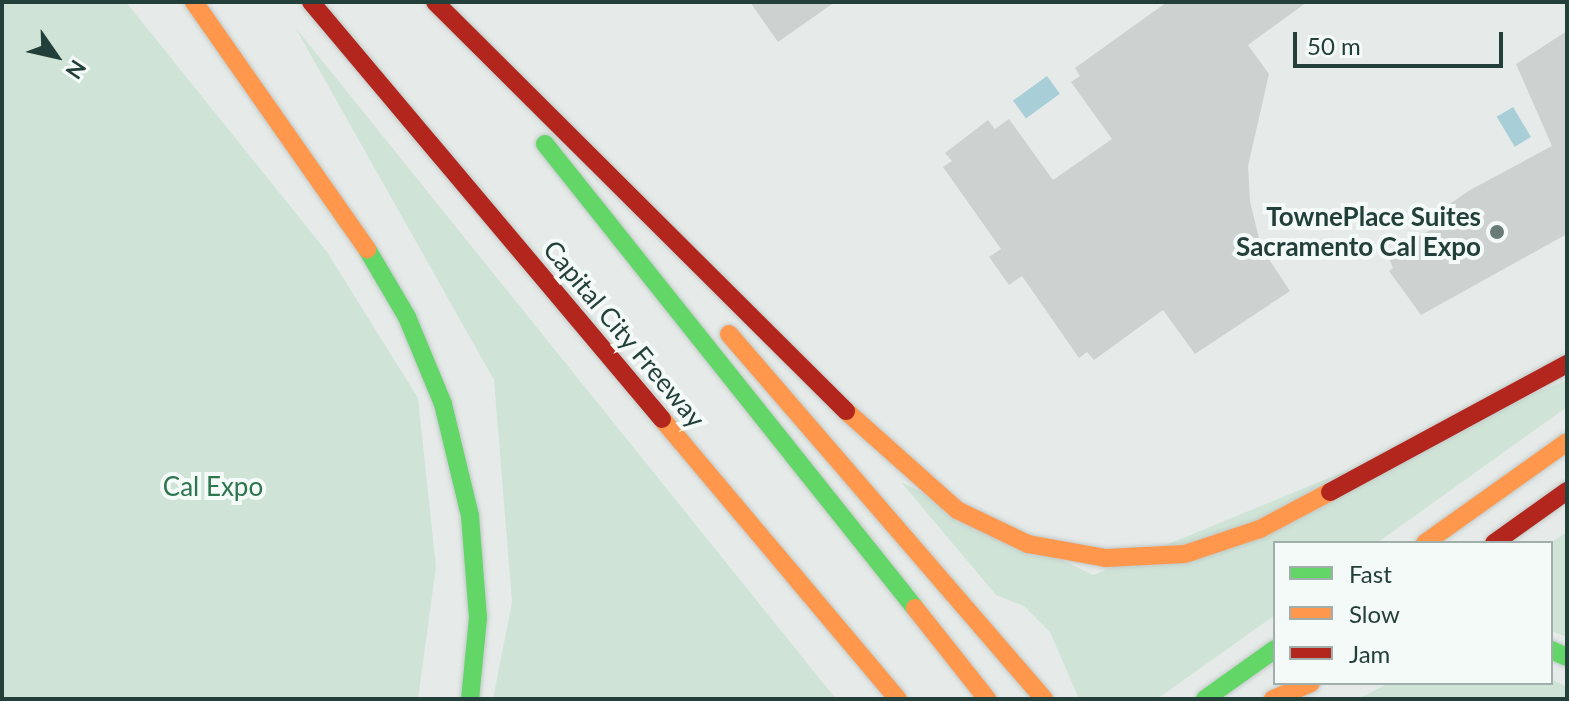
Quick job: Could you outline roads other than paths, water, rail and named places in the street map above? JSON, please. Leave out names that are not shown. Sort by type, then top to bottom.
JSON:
[{"type":"main road","points":[[194,2],[363,242],[407,317],[443,404],[470,516],[478,618],[470,699]]},
{"type":"main road","name":"Capital City Freeway","points":[[311,2],[898,699]]},
{"type":"main road","points":[[433,2],[896,461],[957,510],[1028,544],[1106,558],[1185,554],[1260,529],[1567,364]]},
{"type":"main road","name":"Capital City Freeway","points":[[433,2],[838,518],[987,699]]},
{"type":"main road","points":[[482,64],[664,260]]},
{"type":"main road","points":[[715,318],[1044,699]]},
{"type":"main road","points":[[1428,541],[1567,442]]},
{"type":"main road","points":[[1497,541],[1567,491]]},
{"type":"main road","points":[[1205,699],[1273,650]]},
{"type":"main road","points":[[1273,699],[1292,685]]},
{"type":"main road","points":[[1273,699],[1306,685]]},
{"type":"water","points":[[1047,76],[1060,94],[1026,118],[1013,101]]},
{"type":"water","points":[[1513,107],[1531,137],[1515,147],[1497,117]]},
{"type":"place","name":"TownePlace Suites Sacramento Cal Expo","points":[[1497,232]]},
{"type":"park label","name":"Cal Expo","points":[[213,487]]}]
